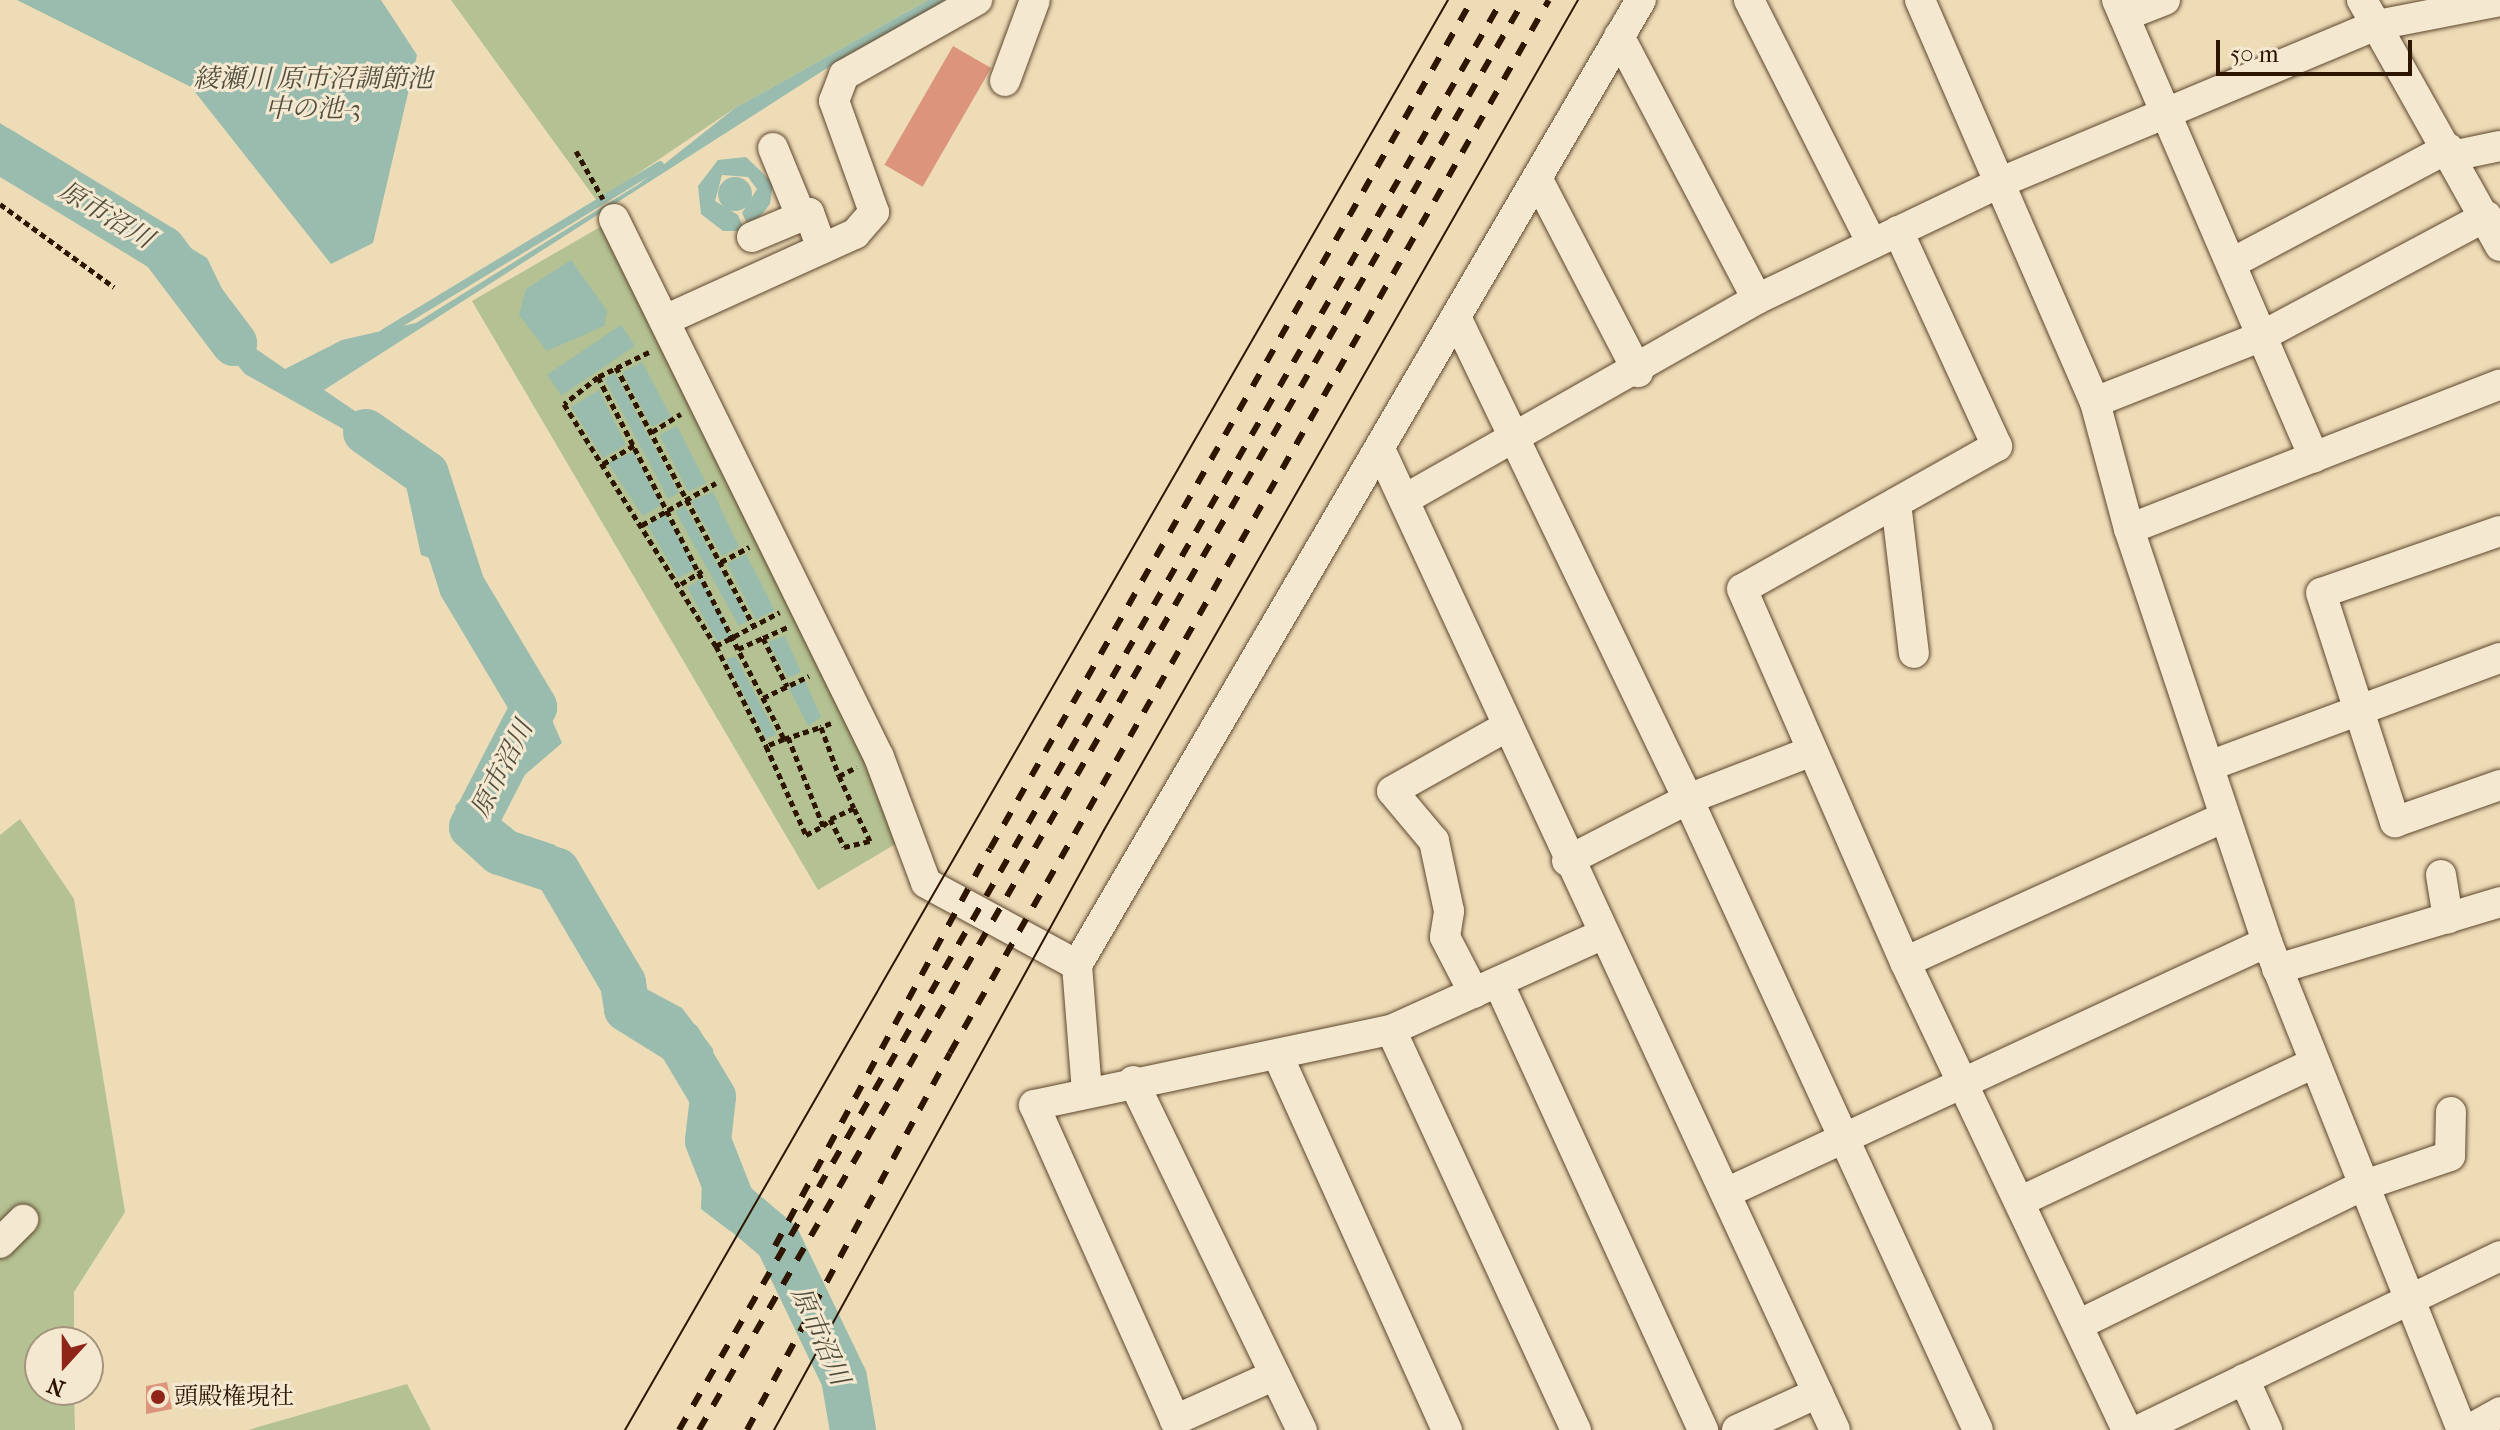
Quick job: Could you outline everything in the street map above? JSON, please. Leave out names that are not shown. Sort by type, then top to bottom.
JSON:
[{"type":"street","points":[[665,320],[855,234],[874,212],[834,101],[844,75],[977,0]]},
{"type":"street","points":[[1005,81],[1035,0]]},
{"type":"street","points":[[1087,1092],[1077,965],[1641,0]]},
{"type":"street","points":[[1749,0],[1885,237],[1997,446],[1742,589],[1810,752],[1905,962],[2023,1200],[2127,1430]]},
{"type":"street","points":[[1920,0],[2095,402],[2129,529],[2272,956],[2462,1430]]},
{"type":"street","points":[[2165,0],[2120,8],[2314,457]]},
{"type":"street","points":[[1407,498],[1511,434],[1638,372],[1757,299],[2001,182],[2164,112],[2369,12],[2500,1]]},
{"type":"street","points":[[2369,12],[2487,216],[2500,246]]},
{"type":"street","points":[[1619,36],[1757,299]]},
{"type":"street","points":[[2232,263],[2450,152],[2500,146]]},
{"type":"street","points":[[773,148],[812,211],[822,249]]},
{"type":"street","points":[[1537,178],[1638,372]]},
{"type":"street","points":[[752,237],[812,211]]},
{"type":"street","points":[[2095,402],[2260,337],[2487,216]]},
{"type":"street","points":[[614,219],[879,757],[926,883],[1077,965]]},
{"type":"street","points":[[1456,317],[1688,799],[1978,1430]]},
{"type":"street","points":[[2129,529],[2500,384]]},
{"type":"street","points":[[1380,449],[1407,498],[1567,861],[1728,1192],[1835,1430]]},
{"type":"street","points":[[1896,503],[1914,653]]},
{"type":"street","points":[[2500,531],[2321,593],[2354,711],[2395,822],[2500,785]]},
{"type":"street","points":[[2209,766],[2500,658]]},
{"type":"street","points":[[1508,726],[1392,791],[1434,841],[1449,911],[1445,937],[1486,987],[1703,1430]]},
{"type":"street","points":[[1567,861],[1688,799],[1810,752]]},
{"type":"street","points":[[1905,962],[2225,817]]},
{"type":"street","points":[[2441,875],[2448,918]]},
{"type":"street","points":[[1728,1192],[1962,1079],[2272,956],[2448,918],[2500,903]]},
{"type":"street","points":[[1275,1375],[1175,1420],[1034,1105],[1133,1081],[1279,1058],[1391,1030],[1604,934]]},
{"type":"street","points":[[1391,1030],[1576,1430]]},
{"type":"street","points":[[1279,1058],[1447,1430]]},
{"type":"street","points":[[2023,1200],[2314,1063]]},
{"type":"street","points":[[1133,1081],[1302,1430]]},
{"type":"street","points":[[2080,1324],[2362,1186],[2450,1156],[2451,1112]]},
{"type":"street","points":[[0,1243],[23,1220]]},
{"type":"street","points":[[2139,1430],[2500,1256]]},
{"type":"street","points":[[2244,1379],[2267,1430]]},
{"type":"street","points":[[1737,1430],[1818,1393]]},
{"type":"street","points":[[2468,1430],[2500,1412]]},
{"type":"path","points":[[576,151],[596,186]]},
{"type":"path","points":[[0,204],[114,287]]},
{"type":"path","points":[[648,351],[598,377],[564,404],[681,584],[716,646],[806,835],[854,808]]},
{"type":"path","points":[[616,367],[754,626]]},
{"type":"path","points":[[598,377],[735,635],[738,649],[786,738],[823,826]]},
{"type":"path","points":[[652,432],[681,414]]},
{"type":"path","points":[[603,464],[635,445]]},
{"type":"path","points":[[642,525],[667,507],[717,483]]},
{"type":"path","points":[[721,562],[750,547]]},
{"type":"path","points":[[681,584],[702,571]]},
{"type":"path","points":[[716,646],[781,612]]},
{"type":"path","points":[[738,649],[788,627]]},
{"type":"path","points":[[763,638],[787,686]]},
{"type":"path","points":[[763,698],[810,675]]},
{"type":"path","points":[[766,746],[821,727]]},
{"type":"path","points":[[830,819],[844,847],[870,841],[839,776]]},
{"type":"green space","points":[[451,0],[928,0],[735,108],[597,201]]},
{"type":"green space","points":[[614,219],[909,836],[818,890],[472,301]]},
{"type":"green space","points":[[20,819],[74,899],[125,1212],[74,1292],[74,1326],[24,1326],[24,1406],[74,1406],[75,1430],[0,1430],[0,835]]},
{"type":"green space","points":[[407,1384],[431,1430],[248,1430]]},
{"type":"water","name":"綾瀬川 原市沼調節池 中の池-3","points":[[17,0],[381,0],[417,55],[373,243],[331,264],[191,87]]},
{"type":"water","points":[[928,0],[952,0],[849,54],[324,390],[408,447],[445,542],[467,562],[528,665],[562,743],[486,808],[516,832],[555,845],[594,899],[624,977],[682,1008],[713,1049],[722,1193],[769,1220],[767,1238],[730,1231],[701,1209],[706,1063],[666,1014],[601,982],[569,937],[570,906],[544,861],[528,851],[482,844],[461,826],[455,806],[531,731],[468,589],[444,563],[421,555],[404,476],[370,444],[245,374],[213,336],[196,302],[192,270],[160,265],[117,244],[35,161],[0,139],[0,123],[96,186],[141,232],[164,232],[207,258],[249,344],[285,369],[342,340],[416,323],[639,184],[735,108]]},
{"type":"water","points":[[746,157],[773,183],[770,204],[750,229],[742,213],[757,189],[748,177],[722,175],[715,201],[738,215],[745,231],[723,231],[701,214],[698,186],[718,160]]},
{"type":"water","points":[[735,177],[747,182],[752,194],[747,206],[735,211],[723,206],[718,194],[723,182]]},
{"type":"water","points":[[571,260],[607,311],[604,326],[547,351],[519,315],[526,289]]},
{"type":"water","points":[[621,325],[635,346],[561,395],[547,375]]},
{"type":"water","points":[[642,362],[671,417],[652,427],[623,372]]},
{"type":"water","points":[[615,373],[679,493],[668,499],[604,379]]},
{"type":"water","points":[[599,390],[626,445],[603,458],[571,407]]},
{"type":"water","points":[[677,426],[706,483],[688,492],[659,435]]},
{"type":"water","points":[[633,452],[661,505],[643,516],[608,463]]},
{"type":"water","points":[[713,492],[739,547],[722,556],[691,501]]},
{"type":"water","points":[[685,506],[749,621],[739,626],[675,511]]},
{"type":"water","points":[[666,515],[696,568],[678,578],[648,526]]},
{"type":"water","points":[[746,554],[775,610],[756,620],[727,564]]},
{"type":"water","points":[[702,579],[731,636],[717,641],[687,587]]},
{"type":"water","points":[[785,636],[801,672],[788,678],[768,642]]},
{"type":"water","points":[[736,657],[776,734],[766,739],[726,659]]},
{"type":"water","points":[[805,681],[821,717],[808,726],[789,688]]},
{"type":"building","points":[[953,46],[991,68],[923,187],[884,165]]},
{"type":"building","points":[[167,1382],[172,1409],[146,1414],[146,1386]]},
{"type":"waterway","name":"原市沼川","points":[[0,150],[163,249],[234,343]]},
{"type":"waterway","points":[[384,333],[660,165]]},
{"type":"waterway","name":"原市沼川","points":[[366,432],[426,474],[462,586],[534,707],[472,827],[500,852],[557,871],[623,983],[627,1009],[680,1042],[713,1097],[708,1141],[732,1202],[778,1241],[844,1378],[853,1430]]},
{"type":"tram line","points":[[625,1430],[1448,0]]},
{"type":"tram line","points":[[774,1430],[1104,830],[1578,0]]},
{"type":"railway","points":[[775,1246],[990,849],[1472,0]]},
{"type":"railway","points":[[679,1430],[1502,0]]},
{"type":"railway","points":[[699,1430],[1524,0]]},
{"type":"railway","points":[[747,1430],[950,1053],[1549,0]]},
{"type":"place","name":"頭殿権現社","points":[[158,1397]]}]
